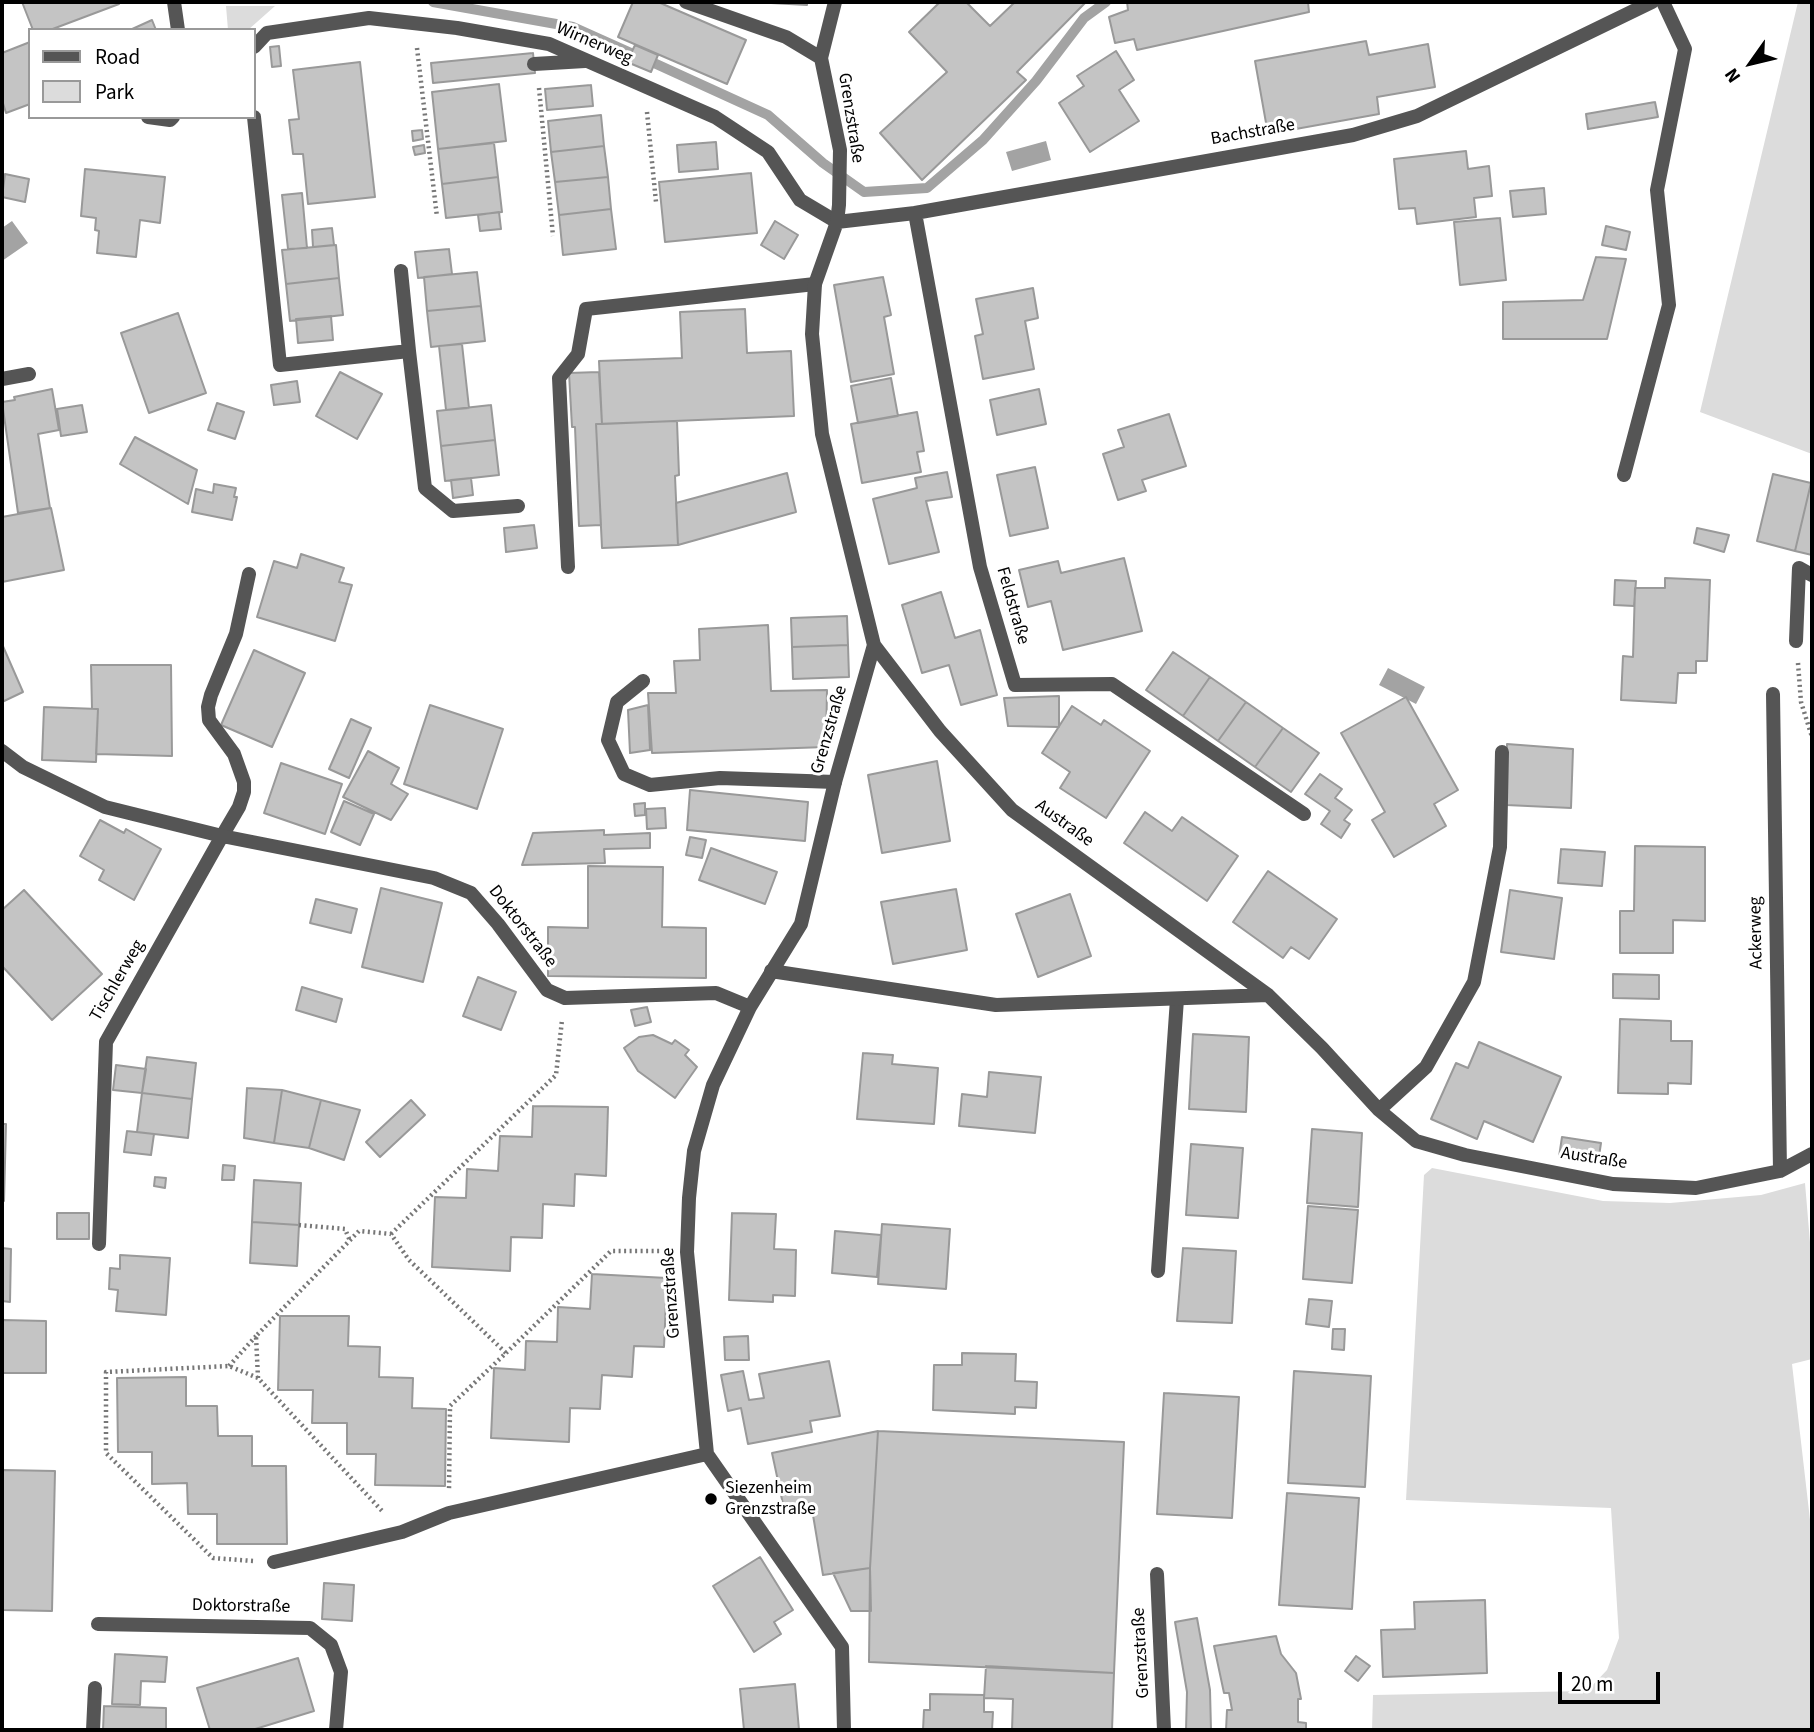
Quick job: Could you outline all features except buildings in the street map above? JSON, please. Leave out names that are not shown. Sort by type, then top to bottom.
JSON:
[{"type":"street","points":[[174,2],[178,28]]},
{"type":"street","points":[[686,2],[786,37],[821,58]]},
{"type":"street","name":"Grenzstraße","points":[[835,2],[821,58],[840,150],[839,205],[837,222],[815,284],[812,334],[822,434],[874,645],[835,782],[800,924],[750,1007],[713,1085],[694,1152],[687,1252],[707,1454],[842,1647],[844,1730]]},
{"type":"street","name":"Bachstraße","points":[[837,222],[915,213],[1353,135],[1417,116],[1652,2]]},
{"type":"street","points":[[1624,475],[1669,305],[1657,190],[1685,48],[1663,2]]},
{"type":"street","name":"Wirnerweg","points":[[256,45],[267,33],[369,18],[457,28],[549,44],[715,117],[768,152],[800,200],[837,222]]},
{"type":"street","points":[[538,63],[587,61]]},
{"type":"street","points":[[254,119],[280,365],[409,351]]},
{"type":"street","name":"Feldstraße","points":[[915,213],[980,567],[1015,685],[1112,684],[1304,814]]},
{"type":"street","points":[[401,271],[425,488],[453,511],[518,506]]},
{"type":"street","points":[[568,567],[559,378],[578,354],[586,309],[815,284]]},
{"type":"street","points":[[2,379],[29,374]]},
{"type":"street","points":[[1796,641],[1798,568],[1812,575]]},
{"type":"street","points":[[222,836],[239,807],[244,782],[234,754],[209,720],[208,707],[236,634],[249,574]]},
{"type":"street","name":"Austraße","points":[[874,645],[940,731],[1012,810],[1269,995],[1379,1110],[1416,1141],[1465,1156],[1613,1184],[1696,1188],[1780,1171],[1812,1154]]},
{"type":"street","points":[[643,681],[617,702],[608,740],[624,774],[650,785],[720,778],[835,782]]},
{"type":"street","name":"Ackerweg","points":[[1773,694],[1780,1171]]},
{"type":"street","name":"Doktorstraße","points":[[2,751],[23,768],[105,807],[222,836],[434,878],[471,893],[498,924],[547,990],[565,998]]},
{"type":"street","points":[[1379,1110],[1426,1067],[1474,982],[1500,847],[1502,752]]},
{"type":"street","name":"Tischlerweg","points":[[99,1244],[106,1042],[222,836]]},
{"type":"street","points":[[771,971],[996,1005],[1269,995]]},
{"type":"street","points":[[565,998],[716,993],[750,1007]]},
{"type":"street","points":[[1158,1271],[1177,999]]},
{"type":"street","points":[[275,1562],[402,1532],[449,1513],[707,1454]]},
{"type":"street","name":"Grenzstraße","points":[[1157,1574],[1164,1730]]},
{"type":"street","name":"Doktorstraße","points":[[98,1624],[310,1628],[331,1644],[341,1672],[336,1730]]},
{"type":"street","points":[[93,1730],[95,1688]]},
{"type":"path","points":[[414,23],[437,216]]},
{"type":"path","points":[[538,63],[538,89],[553,236]]},
{"type":"path","points":[[645,86],[656,202]]},
{"type":"path","points":[[1796,641],[1801,702],[1812,737]]},
{"type":"path","points":[[229,1366],[359,1231],[391,1234],[556,1075],[565,998]]},
{"type":"path","points":[[299,1225],[345,1229],[350,1241]]},
{"type":"path","points":[[391,1234],[409,1260],[506,1353]]},
{"type":"path","points":[[449,1513],[450,1406],[611,1251],[687,1252]]},
{"type":"path","points":[[256,1336],[258,1378]]},
{"type":"path","points":[[275,1562],[213,1558],[106,1453],[106,1371],[229,1366],[258,1378],[402,1532]]},
{"type":"green space","points":[[1798,2],[1812,2],[1812,454],[1700,412]]},
{"type":"green space","points":[[226,6],[275,6],[250,28],[228,28]]},
{"type":"green space","points":[[1432,1168],[1603,1201],[1670,1203],[1761,1195],[1805,1183],[1812,1266],[1812,1359],[1792,1364],[1812,1537],[1812,1730],[1372,1730],[1373,1695],[1587,1691],[1607,1670],[1619,1638],[1611,1508],[1406,1500],[1424,1175]]},
{"type":"shaded area","points":[[1046,141],[1051,160],[1012,171],[1006,152]]},
{"type":"shaded area","points":[[12,221],[28,243],[2,261],[2,228]]},
{"type":"shaded area","points":[[1388,668],[1425,687],[1416,704],[1379,685]]},
{"type":"waterway","points":[[433,2],[573,27],[631,53]]},
{"type":"waterway","points":[[654,63],[768,115],[823,163],[864,192],[927,188],[983,140],[1036,81],[1084,18],[1106,2]]},
{"type":"place","name":"Siezenheim Grenzstraße","points":[[711,1499]]}]
